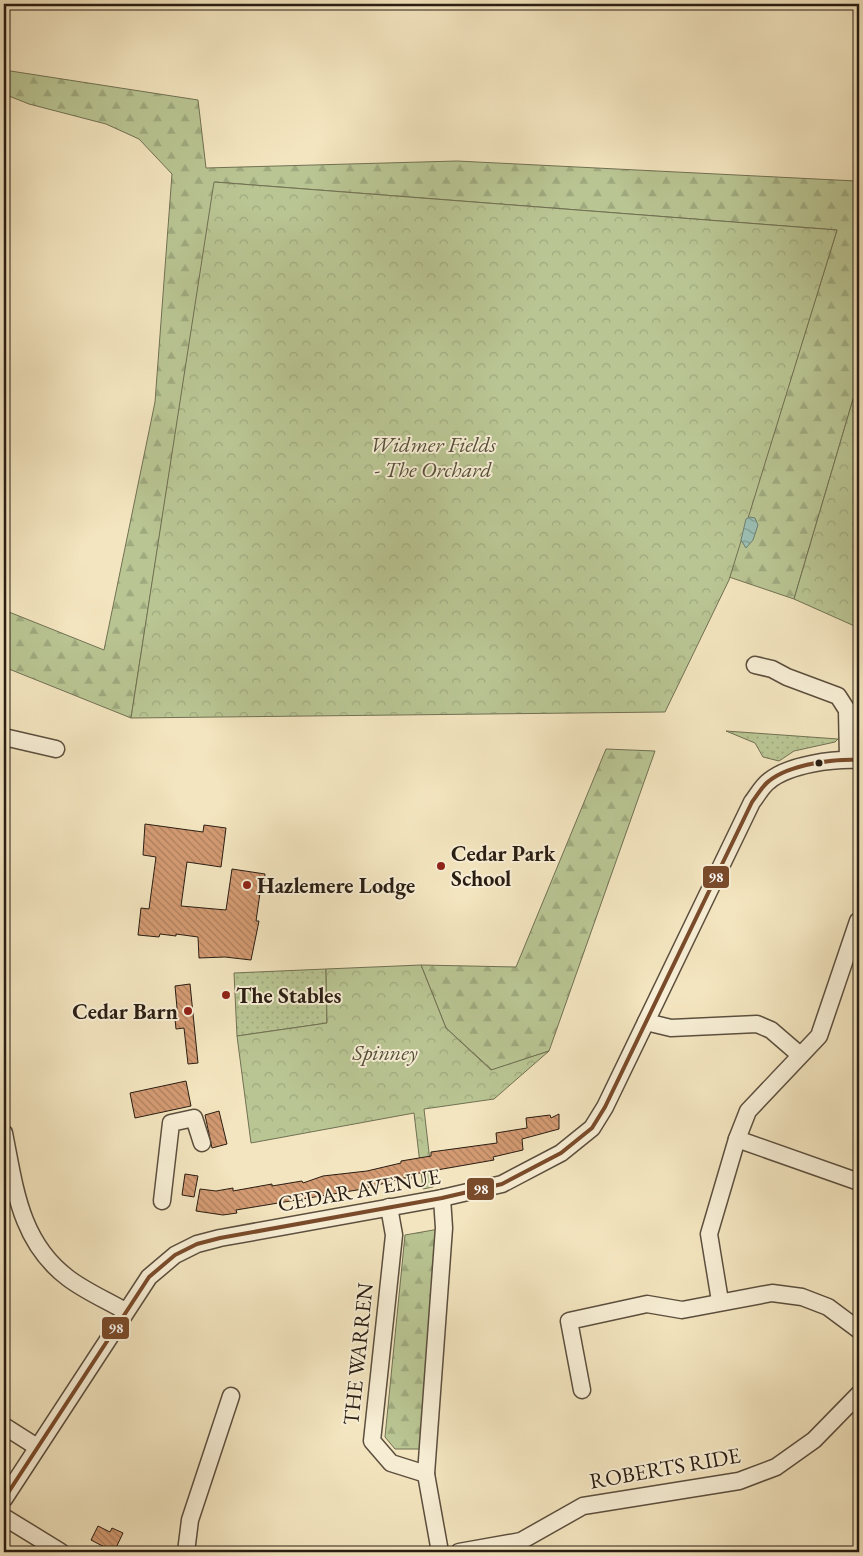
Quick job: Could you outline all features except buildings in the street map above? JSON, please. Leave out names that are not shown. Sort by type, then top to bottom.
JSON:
[{"type":"street","points":[[755,665],[772,669],[787,677],[838,696],[848,710],[853,759]]},
{"type":"street","points":[[4,737],[56,749]]},
{"type":"street","name":"CEDAR AVENUE","points":[[4,1500],[125,1311],[149,1277],[175,1255],[197,1244],[220,1238],[442,1198],[502,1184],[561,1153],[592,1128],[646,1022],[752,802],[769,781],[790,771],[820,762],[853,759]]},
{"type":"street","points":[[720,1301],[709,1234],[737,1139],[748,1112],[819,1036],[858,921]]},
{"type":"street","points":[[646,1022],[671,1028],[757,1024],[771,1030],[800,1055]]},
{"type":"street","points":[[162,1201],[171,1123],[194,1118],[202,1143]]},
{"type":"street","points":[[4,1134],[20,1209],[39,1250],[68,1278],[125,1311]]},
{"type":"street","points":[[737,1139],[859,1182]]},
{"type":"street","points":[[440,1552],[426,1474],[444,1228],[442,1198]]},
{"type":"street","name":"THE WARREN","points":[[390,1207],[394,1235],[372,1441],[391,1463],[426,1474]]},
{"type":"street","points":[[582,1390],[568,1316],[647,1304],[682,1310],[720,1301],[772,1293],[802,1297],[828,1307],[859,1330]]},
{"type":"street","name":"ROBERTS RIDE","points":[[459,1552],[521,1541],[583,1506],[739,1481],[776,1467],[814,1440],[859,1394]]},
{"type":"street","points":[[186,1552],[190,1520],[231,1396]]},
{"type":"street","points":[[4,1426],[37,1447]]},
{"type":"street","points":[[4,1517],[61,1552]]},
{"type":"green space","points":[[4,70],[198,100],[206,168],[457,161],[856,181],[859,170],[859,379],[794,599],[729,577],[837,230],[215,182],[131,718],[4,667],[4,610],[104,650],[155,402],[172,174],[139,139],[106,124],[29,104],[4,94]]},
{"type":"green space","name":"Widmer Fields - The Orchard","points":[[214,182],[837,230],[729,580],[665,712],[131,718]]},
{"type":"green space","points":[[859,379],[859,628],[794,599]]},
{"type":"green space","points":[[726,731],[838,739],[835,742],[794,751],[779,761],[763,757],[755,743]]},
{"type":"green space","points":[[606,749],[655,751],[549,1051],[492,1070],[446,1028],[421,965],[516,967]]},
{"type":"green space","name":"Spinney","points":[[421,965],[446,1028],[491,1070],[549,1051],[494,1099],[424,1109],[433,1187],[423,1189],[414,1113],[251,1143],[237,1036],[327,1023],[326,969]]},
{"type":"green space","points":[[326,969],[327,1023],[237,1036],[234,973]]},
{"type":"green space","points":[[439,1229],[421,1449],[395,1449],[385,1437],[405,1235]]},
{"type":"water","points":[[750,517],[755,518],[758,525],[753,540],[746,548],[741,540],[746,519]]},
{"type":"transit line","name":"98","points":[[4,1499],[149,1277],[175,1255],[197,1244],[220,1238],[442,1198],[502,1184],[561,1153],[592,1128],[605,1107],[752,802],[766,783],[788,770],[837,760],[859,760]]},
{"type":"place","name":"Cedar Park School","points":[[441,866]]},
{"type":"place","name":"Hazlemere Lodge","points":[[247,885]]},
{"type":"place","name":"The Stables","points":[[226,995]]},
{"type":"place","name":"Cedar Barn","points":[[188,1011]]}]
